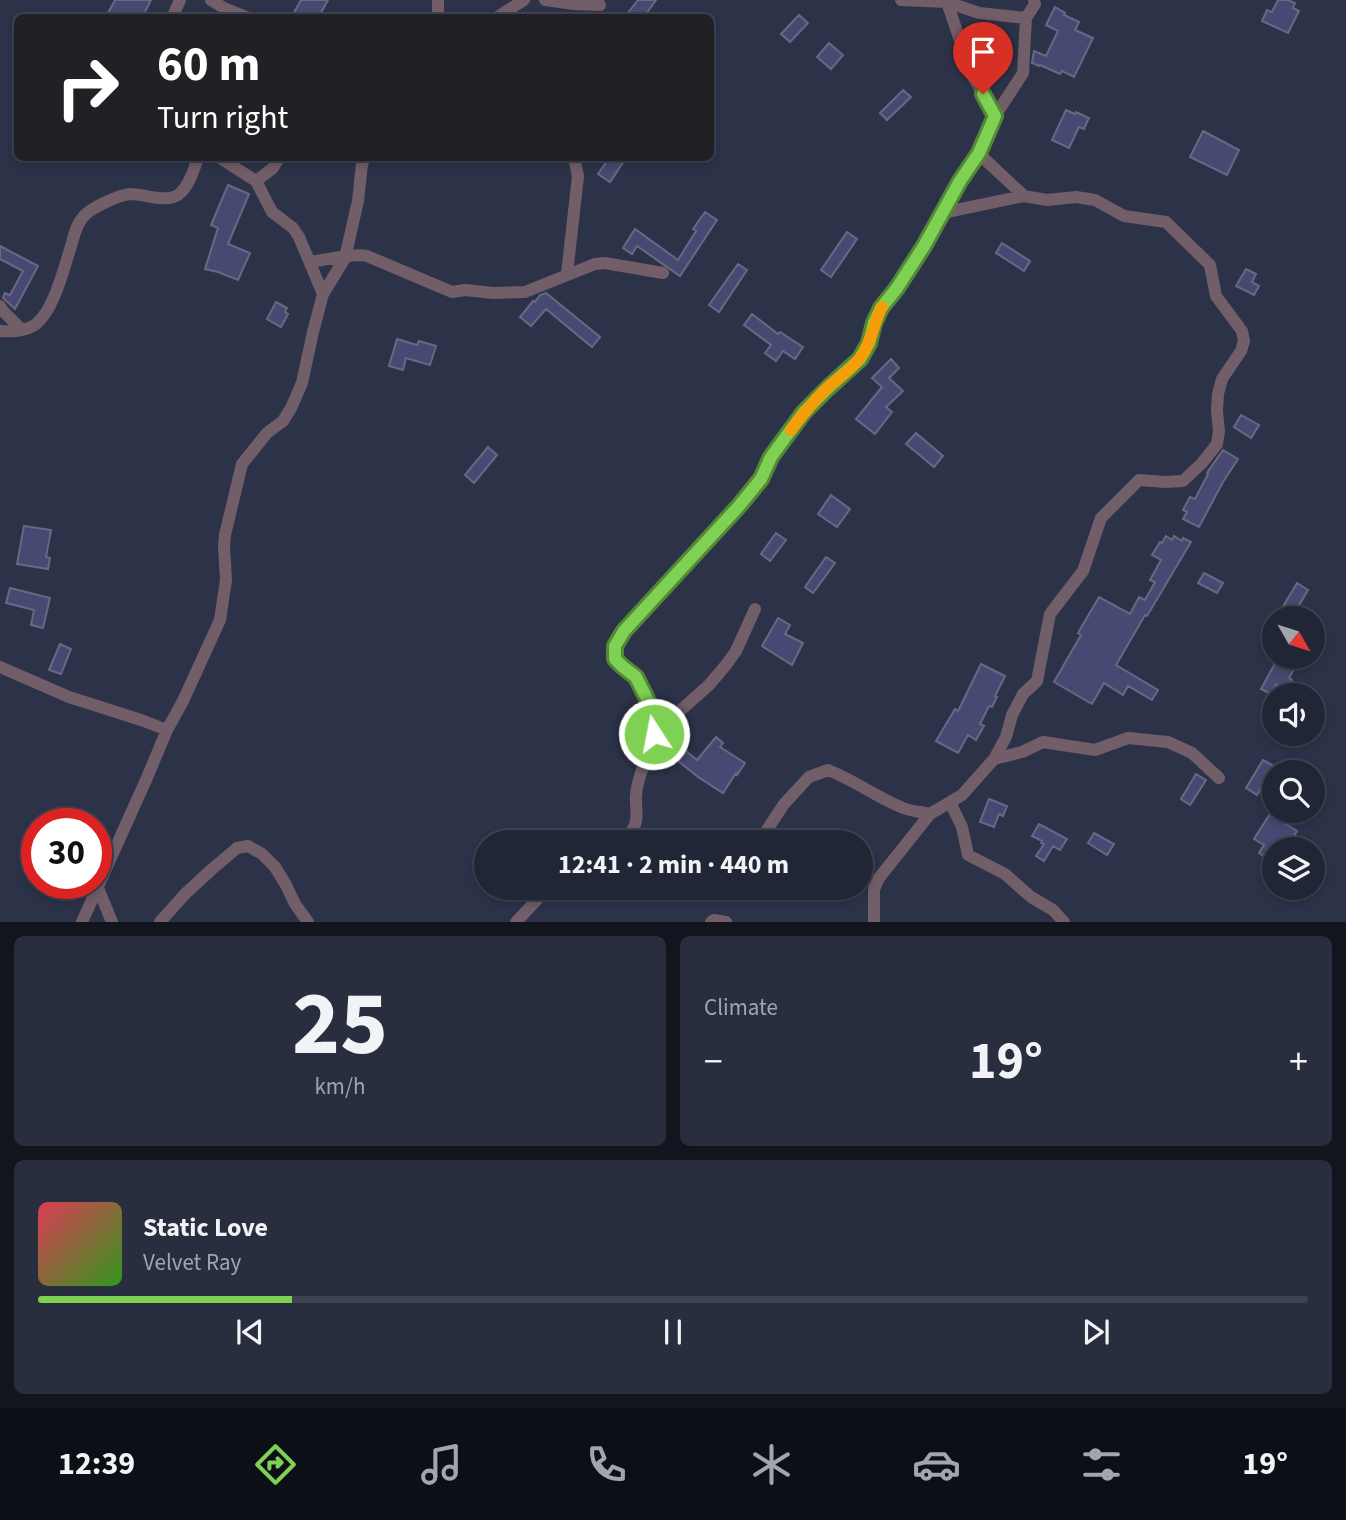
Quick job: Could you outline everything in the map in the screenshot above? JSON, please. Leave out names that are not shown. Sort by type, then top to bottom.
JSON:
[{"type":"street","points":[[211,0],[239,14]]},
{"type":"street","points":[[502,14],[524,0]]},
{"type":"street","points":[[545,0],[600,8]]},
{"type":"street","points":[[901,0],[947,2],[979,13],[1027,18]]},
{"type":"street","points":[[632,830],[636,817],[639,775],[654,734],[653,711],[636,677],[615,659],[615,646],[624,631],[761,479],[771,457],[804,412],[860,359],[869,343],[881,308],[910,267],[979,153],[995,116],[1023,73],[1027,18],[1035,4],[1034,0]]},
{"type":"street","points":[[947,2],[971,73],[995,116]]},
{"type":"street","points":[[979,153],[1024,196]]},
{"type":"street","points":[[0,331],[22,330],[38,323],[55,293],[77,225],[84,214],[112,199],[129,194],[177,196],[184,188],[197,161]]},
{"type":"street","points":[[225,161],[256,181],[272,212],[293,228],[323,294]]},
{"type":"street","points":[[256,181],[273,168],[277,161]]},
{"type":"street","points":[[112,856],[167,730],[220,620],[226,579],[225,535],[242,464],[267,433],[283,421],[302,383],[323,294],[345,258],[364,161]]},
{"type":"street","points":[[567,275],[578,176],[576,161]]},
{"type":"street","points":[[874,922],[874,889],[879,878],[930,814],[962,795],[994,759],[1023,694],[1037,681],[1050,614],[1083,571],[1101,518],[1139,480],[1183,481],[1217,444],[1218,394],[1222,379],[1241,351],[1244,341],[1242,331],[1216,296],[1210,265],[1166,222],[1124,216],[1095,200],[1076,197],[1047,200],[1024,196],[942,213]]},
{"type":"street","points":[[310,262],[357,254],[452,292],[525,292],[595,264],[605,263],[663,273]]},
{"type":"street","points":[[1,311],[22,330]]},
{"type":"street","points":[[654,734],[709,685],[726,664],[736,651],[755,609]]},
{"type":"street","points":[[0,667],[69,697],[141,719],[167,730]]},
{"type":"street","points":[[994,759],[1022,752],[1043,742],[1095,750],[1128,738],[1168,742],[1192,753],[1219,778]]},
{"type":"street","points":[[767,830],[784,804],[809,777],[828,770],[847,777],[905,809],[930,814]]},
{"type":"street","points":[[950,802],[962,827],[968,855],[1005,874],[1031,897],[1053,910],[1064,922]]},
{"type":"street","points":[[160,922],[211,870],[237,848],[248,846],[262,854],[275,867],[307,922]]},
{"type":"street","points":[[82,922],[93,899]]},
{"type":"street","points":[[103,899],[112,922]]},
{"type":"street","points":[[516,922],[537,900]]},
{"type":"street","points":[[711,922],[726,922]]},
{"type":"building","points":[[115,0],[151,0],[144,14],[108,13]]},
{"type":"building","points":[[301,0],[328,0],[320,14],[293,14]]},
{"type":"building","points":[[638,0],[656,0],[646,14],[627,14]]},
{"type":"building","points":[[1278,0],[1295,3],[1293,8],[1299,11],[1288,33],[1262,21],[1267,10],[1272,12]]},
{"type":"building","points":[[1055,7],[1079,22],[1075,30],[1093,38],[1074,77],[1032,63],[1034,51],[1046,56],[1058,31],[1046,25]]},
{"type":"building","points":[[799,15],[808,23],[790,42],[781,34]]},
{"type":"building","points":[[829,43],[843,55],[831,69],[817,57]]},
{"type":"building","points":[[903,90],[911,97],[887,120],[880,113]]},
{"type":"building","points":[[1066,110],[1089,118],[1084,129],[1079,127],[1069,148],[1052,140]]},
{"type":"building","points":[[1203,131],[1239,150],[1227,175],[1190,157]]},
{"type":"building","points":[[607,161],[624,161],[610,182],[598,174]]},
{"type":"building","points":[[228,185],[249,194],[228,244],[250,253],[238,280],[205,269],[218,228],[211,225]]},
{"type":"building","points":[[705,212],[717,220],[680,276],[637,246],[632,254],[623,248],[635,229],[678,260],[696,231],[693,229]]},
{"type":"building","points":[[847,232],[857,239],[831,277],[821,270]]},
{"type":"building","points":[[1002,243],[1030,261],[1024,271],[996,253]]},
{"type":"building","points":[[0,246],[38,266],[15,309],[3,298],[5,293],[10,295],[23,271],[0,259]]},
{"type":"building","points":[[738,264],[747,270],[719,312],[709,305]]},
{"type":"building","points":[[1246,269],[1256,274],[1252,282],[1259,286],[1254,295],[1236,286]]},
{"type":"building","points":[[546,293],[600,337],[592,347],[546,309],[531,326],[520,317],[533,301]]},
{"type":"building","points":[[276,302],[287,308],[285,312],[288,314],[281,327],[267,319]]},
{"type":"building","points":[[752,314],[778,334],[780,332],[803,347],[795,359],[783,351],[776,361],[765,353],[771,345],[744,325]]},
{"type":"building","points":[[397,339],[417,345],[419,341],[436,346],[430,365],[406,358],[403,370],[389,366]]},
{"type":"building","points":[[891,359],[899,368],[889,378],[903,391],[886,407],[892,412],[875,434],[856,419],[882,387],[872,378]]},
{"type":"building","points":[[1241,415],[1259,425],[1251,438],[1234,427]]},
{"type":"building","points":[[916,433],[943,456],[934,467],[906,444]]},
{"type":"building","points":[[488,447],[497,455],[474,483],[465,475]]},
{"type":"building","points":[[1223,450],[1238,459],[1199,527],[1183,519],[1187,512],[1183,510],[1190,497],[1195,499],[1207,473]]},
{"type":"building","points":[[831,495],[850,509],[837,527],[818,514]]},
{"type":"building","points":[[24,526],[51,530],[46,557],[50,558],[48,569],[17,564]]},
{"type":"building","points":[[776,533],[786,540],[770,561],[761,554]]},
{"type":"building","points":[[1166,536],[1172,540],[1174,536],[1191,542],[1116,665],[1158,690],[1152,700],[1128,686],[1123,695],[1104,683],[1092,704],[1054,682],[1099,597],[1130,614],[1139,597],[1145,600],[1155,582],[1150,580],[1161,560],[1152,555]]},
{"type":"building","points":[[826,557],[835,563],[813,593],[805,587]]},
{"type":"building","points":[[1204,573],[1223,583],[1217,593],[1198,583]]},
{"type":"building","points":[[1297,583],[1308,590],[1299,606],[1283,606]]},
{"type":"building","points":[[10,588],[50,598],[43,628],[31,625],[34,610],[6,603]]},
{"type":"building","points":[[778,618],[790,625],[785,634],[803,643],[792,665],[762,646]]},
{"type":"building","points":[[60,644],[71,649],[61,674],[49,670]]},
{"type":"building","points":[[981,664],[1005,676],[992,707],[989,706],[980,724],[984,726],[976,740],[968,735],[958,753],[936,741],[955,709],[958,711]]},
{"type":"building","points":[[1272,669],[1294,669],[1289,678],[1292,680],[1290,683],[1264,683]]},
{"type":"building","points":[[716,737],[723,743],[720,747],[745,763],[723,793],[672,756],[680,746],[697,760]]},
{"type":"building","points":[[1262,762],[1262,786],[1257,795],[1246,788]]},
{"type":"building","points":[[1196,774],[1206,780],[1190,805],[1181,799]]},
{"type":"building","points":[[989,799],[1007,806],[1003,816],[999,814],[994,827],[980,822]]},
{"type":"building","points":[[1264,823],[1284,823],[1297,831],[1293,837],[1262,837],[1262,844],[1254,839]]},
{"type":"building","points":[[1039,824],[1067,839],[1060,850],[1053,846],[1044,861],[1036,856],[1044,844],[1032,836]]},
{"type":"building","points":[[1094,833],[1114,844],[1107,855],[1088,843]]},
{"type":"slow traffic","points":[[791,430],[804,412],[860,359],[882,307]]},
{"type":"route","points":[[654,734],[653,711],[636,677],[615,659],[615,646],[624,631],[761,479],[771,457],[804,412],[860,359],[869,343],[881,308],[924,246],[960,181],[979,153],[995,116],[983,94]]}]
